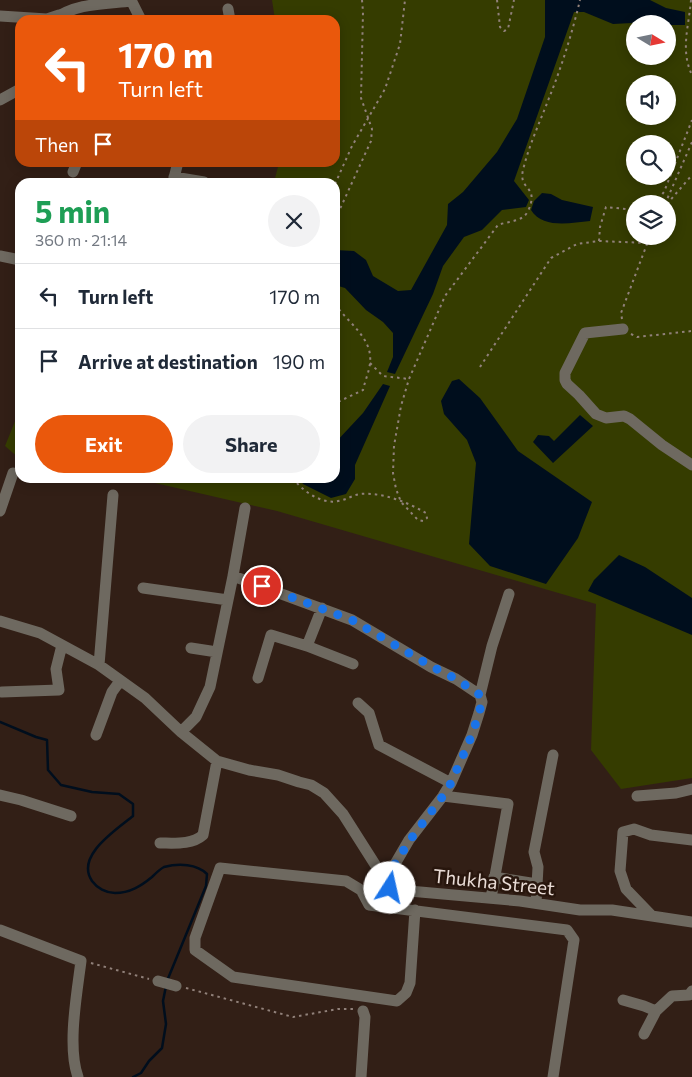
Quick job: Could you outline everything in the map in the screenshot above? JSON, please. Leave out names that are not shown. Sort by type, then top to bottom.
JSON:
[{"type":"street","points":[[61,15],[73,8],[131,1],[138,15]]},
{"type":"street","points":[[0,16],[15,17]]},
{"type":"street","points":[[0,100],[15,91]]},
{"type":"street","points":[[0,256],[15,259]]},
{"type":"street","points":[[623,329],[585,333],[565,373],[567,384],[580,395],[596,414],[606,418],[624,416],[630,419],[662,446],[692,465]]},
{"type":"street","points":[[0,511],[13,473]]},
{"type":"street","points":[[98,665],[113,495]]},
{"type":"street","points":[[181,732],[196,717],[210,686],[245,508]]},
{"type":"street","points":[[233,576],[352,620],[456,679],[480,695]]},
{"type":"street","points":[[143,588],[228,600]]},
{"type":"street","points":[[386,882],[410,840],[451,783],[472,735],[482,702],[480,695],[492,646],[510,594]]},
{"type":"street","points":[[307,646],[322,608]]},
{"type":"street","points":[[0,620],[40,633],[98,665],[145,698],[181,732],[217,761],[311,785],[324,793],[343,814],[386,882]]},
{"type":"street","points":[[258,678],[271,635],[307,646],[353,664]]},
{"type":"street","points":[[2,692],[59,690],[56,669],[62,645]]},
{"type":"street","points":[[191,648],[217,652]]},
{"type":"street","points":[[96,735],[112,692],[120,681]]},
{"type":"street","points":[[358,703],[369,713],[379,745],[451,783]]},
{"type":"street","points":[[536,903],[538,867],[534,852],[553,755]]},
{"type":"street","points":[[160,843],[191,841],[203,835],[217,761]]},
{"type":"street","points":[[637,796],[676,793],[692,789]]},
{"type":"street","points":[[0,795],[71,816]]},
{"type":"street","points":[[443,796],[508,804],[491,898]]},
{"type":"street","points":[[652,916],[626,889],[620,871],[624,832],[634,829],[651,836],[692,840]]},
{"type":"street","points":[[415,910],[410,983],[406,993],[397,1001],[233,977],[195,950],[195,938],[220,868],[346,881],[361,890],[369,905],[415,910],[567,930],[574,940],[553,1077]]},
{"type":"street","points":[[494,877],[537,884]]},
{"type":"street","name":"Thukha Street","points":[[386,882],[390,888],[398,890],[491,898],[580,910],[612,910],[692,922]]},
{"type":"street","points":[[0,930],[81,961],[74,1017],[74,1061],[78,1077]]},
{"type":"street","points":[[158,981],[176,986]]},
{"type":"street","points":[[644,1034],[656,1011],[672,996],[688,995],[692,991]]},
{"type":"street","points":[[623,1000],[656,1011]]},
{"type":"street","points":[[361,1077],[365,1017],[363,1011]]},
{"type":"path","points":[[340,209],[370,141],[372,129],[361,98],[362,0]]},
{"type":"path","points":[[338,178],[352,146],[385,88],[400,44],[406,0]]},
{"type":"path","points":[[497,0],[500,27],[504,31],[508,28],[514,0]]},
{"type":"path","points":[[296,483],[299,487],[322,500],[336,502],[359,494],[382,495],[402,502],[426,513],[427,518],[423,521],[418,520],[402,502],[396,489],[393,473],[394,446],[401,406],[409,379],[446,296],[498,226],[507,221],[520,220],[528,212],[532,193],[524,184],[522,172],[535,132],[550,96],[580,0]]},
{"type":"path","points":[[691,0],[686,40],[686,62],[692,75]]},
{"type":"path","points":[[662,195],[692,120]]},
{"type":"path","points":[[670,195],[692,142]]},
{"type":"path","points":[[674,195],[692,174]]},
{"type":"path","points":[[598,240],[606,207],[626,209]]},
{"type":"path","points":[[480,367],[551,258],[577,244],[598,240],[626,242]]},
{"type":"path","points":[[646,245],[621,313],[623,329],[637,337],[692,332]]},
{"type":"path","points":[[340,311],[358,330],[370,348],[370,363],[363,390],[340,401]]},
{"type":"path","points":[[370,363],[384,376],[409,379]]},
{"type":"path","points":[[81,961],[158,981]]},
{"type":"path","points":[[176,986],[293,1017],[358,1008],[363,1011]]},
{"type":"green space","points":[[272,0],[692,0],[692,778],[621,789],[591,750],[596,604],[277,511],[155,483],[340,483],[340,178],[275,178],[278,167],[340,167],[340,15],[274,15]]},
{"type":"green space","points":[[15,421],[15,455],[5,446]]},
{"type":"water","points":[[545,0],[650,0],[666,8],[685,12],[685,25],[676,25],[676,15],[626,15],[626,23],[613,24],[584,12],[574,12],[514,181],[529,200],[526,207],[502,210],[482,230],[464,237],[443,266],[433,294],[395,374],[387,372],[393,357],[393,333],[383,322],[366,310],[345,288],[340,286],[340,250],[354,251],[366,260],[373,276],[398,291],[411,290],[447,225],[448,204],[463,192],[497,152],[517,119],[545,37]]},
{"type":"water","points":[[542,193],[593,207],[590,221],[558,223],[542,220],[531,210],[534,201]]},
{"type":"water","points":[[459,379],[480,398],[518,451],[592,502],[578,538],[546,584],[490,566],[469,544],[476,463],[467,440],[444,414],[441,401],[452,381]]},
{"type":"water","points":[[383,384],[390,386],[355,465],[355,479],[346,494],[331,498],[303,484],[340,483],[340,438],[363,413]]},
{"type":"water","points":[[580,415],[593,426],[553,463],[533,442],[538,435],[549,436],[554,441]]},
{"type":"water","points":[[619,555],[645,567],[692,598],[692,635],[588,591],[594,580]]},
{"type":"waterway","points":[[0,722],[47,740],[48,770],[61,785],[92,792],[119,794],[133,804],[133,816],[100,844],[89,862],[88,872],[94,884],[99,888],[112,893],[130,890],[144,883],[162,868],[170,866],[193,866],[207,874],[206,886],[167,981]]},
{"type":"waterway","points":[[133,1077],[141,1073],[149,1061],[162,1048],[166,1024],[163,1001],[166,986]]},
{"type":"route","points":[[262,586],[352,620],[456,679],[480,695],[482,702],[472,735],[451,783],[420,824],[395,864],[386,882],[390,888]]}]
